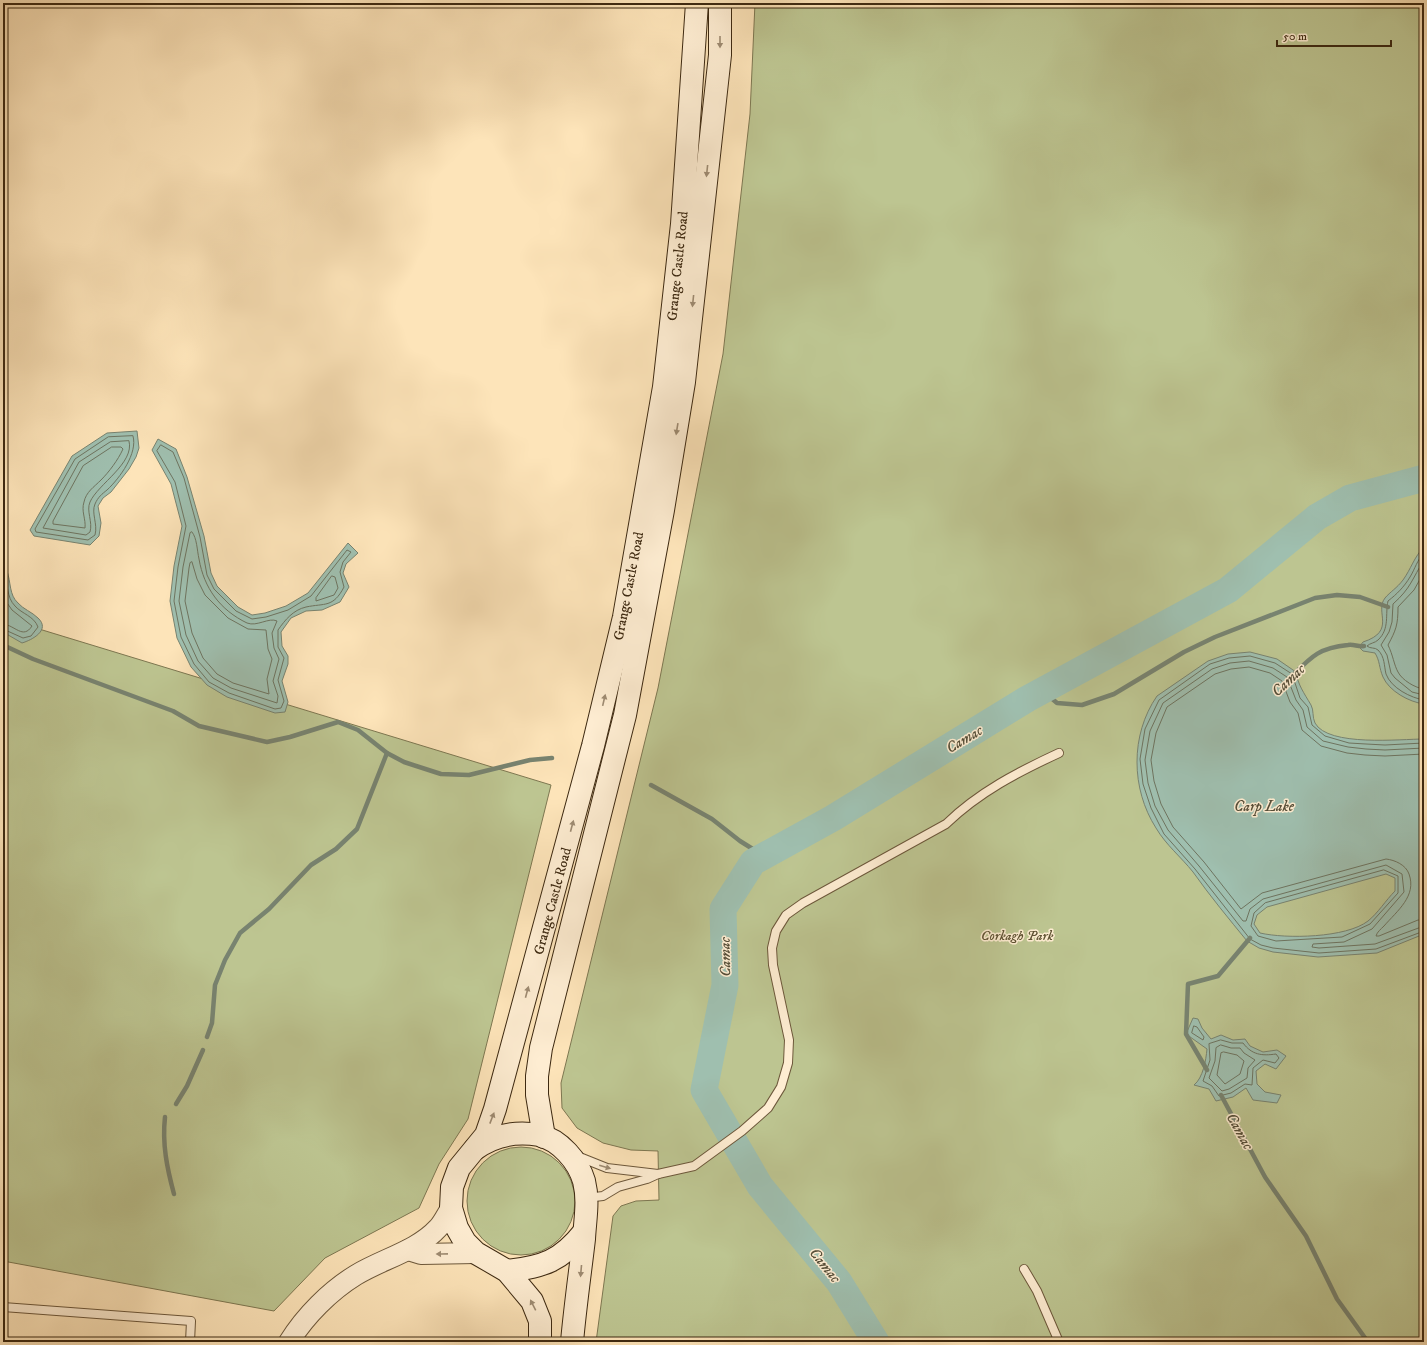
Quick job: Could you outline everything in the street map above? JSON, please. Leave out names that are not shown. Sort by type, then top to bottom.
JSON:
[{"type":"main road","name":"Grange Castle Road","points":[[540,1342],[540,1321],[532,1301],[507,1271],[476,1253],[465,1242],[457,1228],[451,1208],[452,1187],[459,1168],[486,1135],[497,1102],[593,746],[624,617],[664,386],[682,224],[697,3]]},
{"type":"main road","name":"Grange Castle Road","points":[[544,1136],[537,1095],[537,1076],[541,1048],[624,715],[663,510],[684,382],[720,55],[720,3]]},
{"type":"main road","name":"Grange Castle Road","points":[[473,1151],[489,1139],[507,1135],[526,1133],[544,1136],[569,1153],[584,1181],[587,1213],[572,1342]]},
{"type":"main road","points":[[507,1271],[542,1266],[560,1257],[575,1244],[584,1232]]},
{"type":"street","points":[[289,1342],[317,1307],[337,1290],[356,1275],[408,1250],[438,1228],[451,1208]]},
{"type":"street","points":[[408,1250],[421,1254],[476,1253]]},
{"type":"lane","points":[[586,1198],[603,1196],[618,1187],[647,1179],[658,1174],[694,1166],[742,1130],[768,1108],[781,1087],[788,1063],[789,1040],[773,965],[772,948],[776,930],[786,915],[803,902],[946,824],[964,806],[1016,773],[1059,753]]},
{"type":"lane","points":[[569,1153],[607,1168],[658,1174]]},
{"type":"lane","points":[[1024,1269],[1037,1291],[1059,1342]]},
{"type":"lane","points":[[3,1307],[191,1321],[190,1342]]},
{"type":"green space","name":"Corkagh Park","points":[[755,3],[1424,3],[1424,1342],[596,1342],[613,1216],[621,1206],[636,1201],[659,1200],[658,1151],[631,1150],[603,1143],[577,1128],[562,1108],[561,1083],[658,688],[723,354],[750,114]]},
{"type":"green space","points":[[3,618],[551,785],[468,1119],[439,1164],[419,1208],[325,1258],[274,1311],[3,1261]]},
{"type":"green space","points":[[521,1147],[542,1151],[559,1163],[571,1180],[575,1201],[571,1222],[559,1239],[542,1251],[521,1255],[500,1251],[483,1239],[471,1222],[467,1201],[471,1180],[483,1163],[500,1151]]},
{"type":"water","points":[[137,431],[139,448],[136,457],[129,469],[111,492],[103,498],[98,506],[101,523],[99,536],[90,545],[34,536],[30,530],[72,456],[107,433]]},
{"type":"water","points":[[158,439],[176,449],[187,477],[204,536],[211,573],[217,586],[238,607],[252,615],[265,613],[286,606],[308,593],[348,543],[358,553],[346,564],[343,573],[349,587],[340,602],[322,610],[306,611],[291,618],[281,632],[282,646],[288,656],[288,664],[282,681],[288,702],[285,712],[275,713],[227,697],[207,685],[191,667],[177,638],[170,601],[174,566],[182,526],[171,484],[152,450]]},
{"type":"water","points":[[1424,547],[1424,704],[1412,701],[1400,695],[1390,687],[1383,677],[1375,653],[1363,651],[1359,647],[1363,642],[1373,638],[1379,632],[1383,621],[1382,603],[1403,580]]},
{"type":"water","points":[[3,569],[7,571],[15,600],[22,607],[36,616],[41,622],[42,627],[39,634],[31,640],[22,643],[3,632]]},
{"type":"water","name":"Carp Lake","points":[[1250,652],[1277,659],[1296,672],[1300,685],[1312,707],[1315,723],[1322,731],[1334,736],[1349,739],[1424,739],[1424,934],[1377,953],[1318,957],[1273,952],[1259,948],[1247,941],[1193,872],[1160,834],[1148,813],[1138,779],[1138,745],[1148,711],[1157,696],[1208,661],[1228,654]],"holes":[[[1386,874],[1395,878],[1395,891],[1375,914],[1368,921],[1358,927],[1346,931],[1316,936],[1271,935],[1260,933],[1254,924],[1257,915],[1267,907]]]},
{"type":"water","points":[[1193,1018],[1198,1019],[1202,1028],[1211,1039],[1221,1035],[1233,1040],[1245,1039],[1250,1046],[1263,1052],[1277,1050],[1286,1056],[1276,1069],[1265,1064],[1256,1071],[1257,1084],[1265,1092],[1281,1095],[1277,1103],[1253,1100],[1246,1088],[1233,1097],[1216,1101],[1209,1089],[1194,1085],[1202,1073],[1207,1049],[1186,1034]]},
{"type":"waterway","name":"Camac","points":[[876,1342],[839,1282],[760,1186],[704,1090],[725,985],[723,909],[753,862],[833,818],[1027,699],[1228,590],[1317,517],[1350,498],[1424,478]]},
{"type":"waterway","name":"Camac","points":[[1043,691],[1057,703],[1082,705],[1114,694],[1184,652],[1215,637],[1315,598],[1337,595],[1360,597],[1388,607]]},
{"type":"waterway","points":[[3,645],[33,659],[173,711],[199,726],[267,742],[290,737],[338,722],[358,730],[387,753],[404,762],[441,774],[469,775],[530,760],[552,758]]},
{"type":"waterway","name":"Camac","points":[[1292,676],[1311,658],[1330,648],[1348,645],[1364,646]]},
{"type":"waterway","points":[[207,1037],[212,1023],[215,985],[225,960],[240,933],[269,909],[311,865],[336,849],[357,829],[387,753]]},
{"type":"waterway","points":[[651,785],[712,819],[740,841],[764,856]]},
{"type":"waterway","name":"Camac","points":[[1207,1070],[1186,1034],[1188,984],[1218,976],[1250,938]]},
{"type":"waterway","points":[[176,1104],[187,1086],[203,1050]]},
{"type":"waterway","name":"Camac","points":[[1221,1095],[1265,1177],[1306,1236],[1337,1299],[1368,1342]]},
{"type":"waterway","points":[[165,1117],[164,1137],[166,1156],[174,1194]]}]
